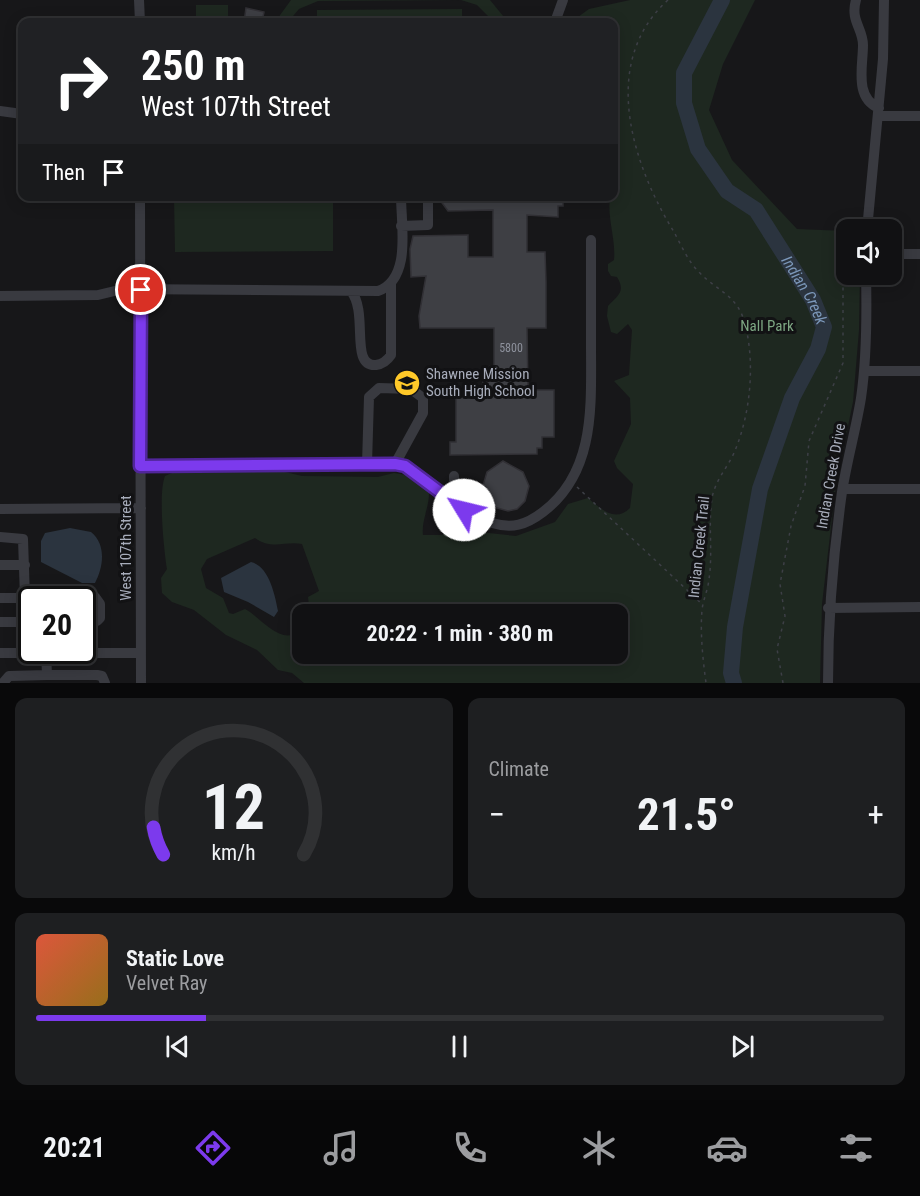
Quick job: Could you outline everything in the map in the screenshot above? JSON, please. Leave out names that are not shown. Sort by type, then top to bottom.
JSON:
[{"type":"street","points":[[139,0],[140,18]]},
{"type":"street","points":[[556,18],[563,0]]},
{"type":"street","points":[[856,0],[854,21],[863,42],[860,63],[866,100],[878,112],[920,116]]},
{"type":"street","points":[[868,219],[882,74],[884,0]]},
{"type":"street","points":[[863,42],[884,42]]},
{"type":"street","points":[[862,78],[882,74]]},
{"type":"street","points":[[0,111],[18,113]]},
{"type":"street","name":"West 107th Street","points":[[140,201],[141,683]]},
{"type":"street","points":[[351,291],[358,300],[361,312],[360,353],[363,361],[369,365],[379,365],[387,361],[391,355],[391,284],[399,269],[401,201]]},
{"type":"street","points":[[401,226],[428,225],[428,201]]},
{"type":"street","points":[[140,466],[395,464],[405,466],[474,517],[514,527],[530,522],[565,491],[584,451],[590,424],[591,240]]},
{"type":"street","points":[[902,254],[920,254]]},
{"type":"street","points":[[0,296],[98,295],[123,289],[378,291],[391,284]]},
{"type":"street","name":"Indian Creek Drive","points":[[828,683],[828,608],[843,489],[864,371],[866,285]]},
{"type":"street","points":[[864,371],[920,371]]},
{"type":"street","points":[[367,464],[369,397],[379,388],[411,389],[423,398],[423,413],[395,464]]},
{"type":"street","points":[[454,476],[454,502]]},
{"type":"street","points":[[843,489],[920,489]]},
{"type":"street","points":[[0,509],[141,508]]},
{"type":"street","points":[[0,537],[23,539],[25,586]]},
{"type":"street","points":[[0,565],[25,565]]},
{"type":"street","points":[[0,598],[18,598]]},
{"type":"street","points":[[96,598],[100,604],[99,618],[96,621]]},
{"type":"street","points":[[828,608],[920,607]]},
{"type":"street","points":[[0,622],[18,622]]},
{"type":"street","points":[[0,653],[18,653]]},
{"type":"street","points":[[96,653],[141,653]]},
{"type":"street","points":[[46,664],[46,675]]},
{"type":"street","points":[[3,683],[9,676],[46,675],[97,675],[102,676],[105,683]]},
{"type":"path","name":"Indian Creek Trail","points":[[668,0],[651,15],[637,39],[630,64],[627,92],[632,134],[656,203],[676,236],[698,271],[721,288],[737,305],[746,326],[751,358],[743,421],[734,453],[712,497],[709,579],[704,605],[706,683]]},
{"type":"path","points":[[783,683],[777,649],[785,616],[780,584],[791,525],[805,486],[809,441],[843,363],[843,285]]},
{"type":"path","points":[[571,481],[704,605]]},
{"type":"green space","points":[[291,0],[460,0],[318,1],[299,9],[291,18],[278,18]]},
{"type":"green space","points":[[461,0],[490,0],[505,18],[490,18],[477,5]]},
{"type":"green space","name":"Nall Park","points":[[630,0],[755,0],[723,64],[709,110],[732,160],[797,229],[836,231],[836,285],[860,285],[859,330],[853,402],[836,484],[822,604],[820,683],[304,683],[292,673],[278,670],[257,650],[226,635],[194,610],[172,602],[162,593],[161,578],[167,569],[162,508],[165,476],[172,473],[281,471],[302,476],[378,477],[394,473],[406,475],[429,490],[423,535],[442,535],[454,529],[469,527],[479,532],[516,536],[555,522],[568,504],[588,498],[608,513],[619,514],[630,508],[633,484],[617,468],[614,461],[631,424],[630,398],[614,381],[629,375],[632,330],[628,324],[617,334],[611,332],[607,316],[608,306],[621,290],[617,277],[611,276],[608,271],[608,264],[614,260],[610,201],[618,201],[618,18],[577,18],[589,9]],"holes":[[[255,538],[272,544],[302,544],[319,591],[308,597],[309,604],[628,604],[628,664],[292,664],[292,634],[281,634],[273,630],[245,609],[233,614],[229,613],[223,598],[206,588],[201,569],[207,559]]]},
{"type":"green space","points":[[196,5],[228,5],[228,18],[196,18]]},
{"type":"green space","points":[[462,9],[462,18],[317,18],[317,10]]},
{"type":"green space","points":[[174,201],[333,201],[333,251],[175,252]]},
{"type":"water","points":[[70,528],[91,532],[100,543],[102,557],[95,583],[82,583],[41,562],[41,541],[45,533]]},
{"type":"water","points":[[251,562],[262,569],[270,582],[278,611],[274,617],[224,592],[221,578]]},
{"type":"building","points":[[246,8],[264,12],[263,18],[245,18]]},
{"type":"building","name":"Shawnee Mission South High School","points":[[441,201],[563,201],[563,206],[558,206],[558,217],[527,215],[527,252],[545,252],[546,282],[546,328],[527,328],[528,390],[554,390],[554,437],[542,437],[542,448],[537,448],[537,454],[450,455],[450,442],[456,442],[456,390],[482,389],[484,370],[487,371],[490,366],[494,368],[494,328],[420,328],[419,316],[426,276],[411,277],[410,249],[413,236],[468,235],[468,257],[493,257],[493,210],[448,211]]},
{"type":"building","points":[[503,461],[523,472],[529,486],[525,501],[517,509],[508,511],[490,506],[482,489],[487,472]]},
{"type":"waterway","name":"Indian Creek","points":[[722,0],[684,73],[684,103],[698,149],[727,191],[756,210],[813,300],[824,327],[818,349],[792,398],[760,489],[735,627],[731,673],[734,683]]},
{"type":"place","name":"Shawnee Mission South High School","points":[[407,383]]},
{"type":"route","points":[[141,290],[140,466],[395,464],[405,466],[464,510]]}]
